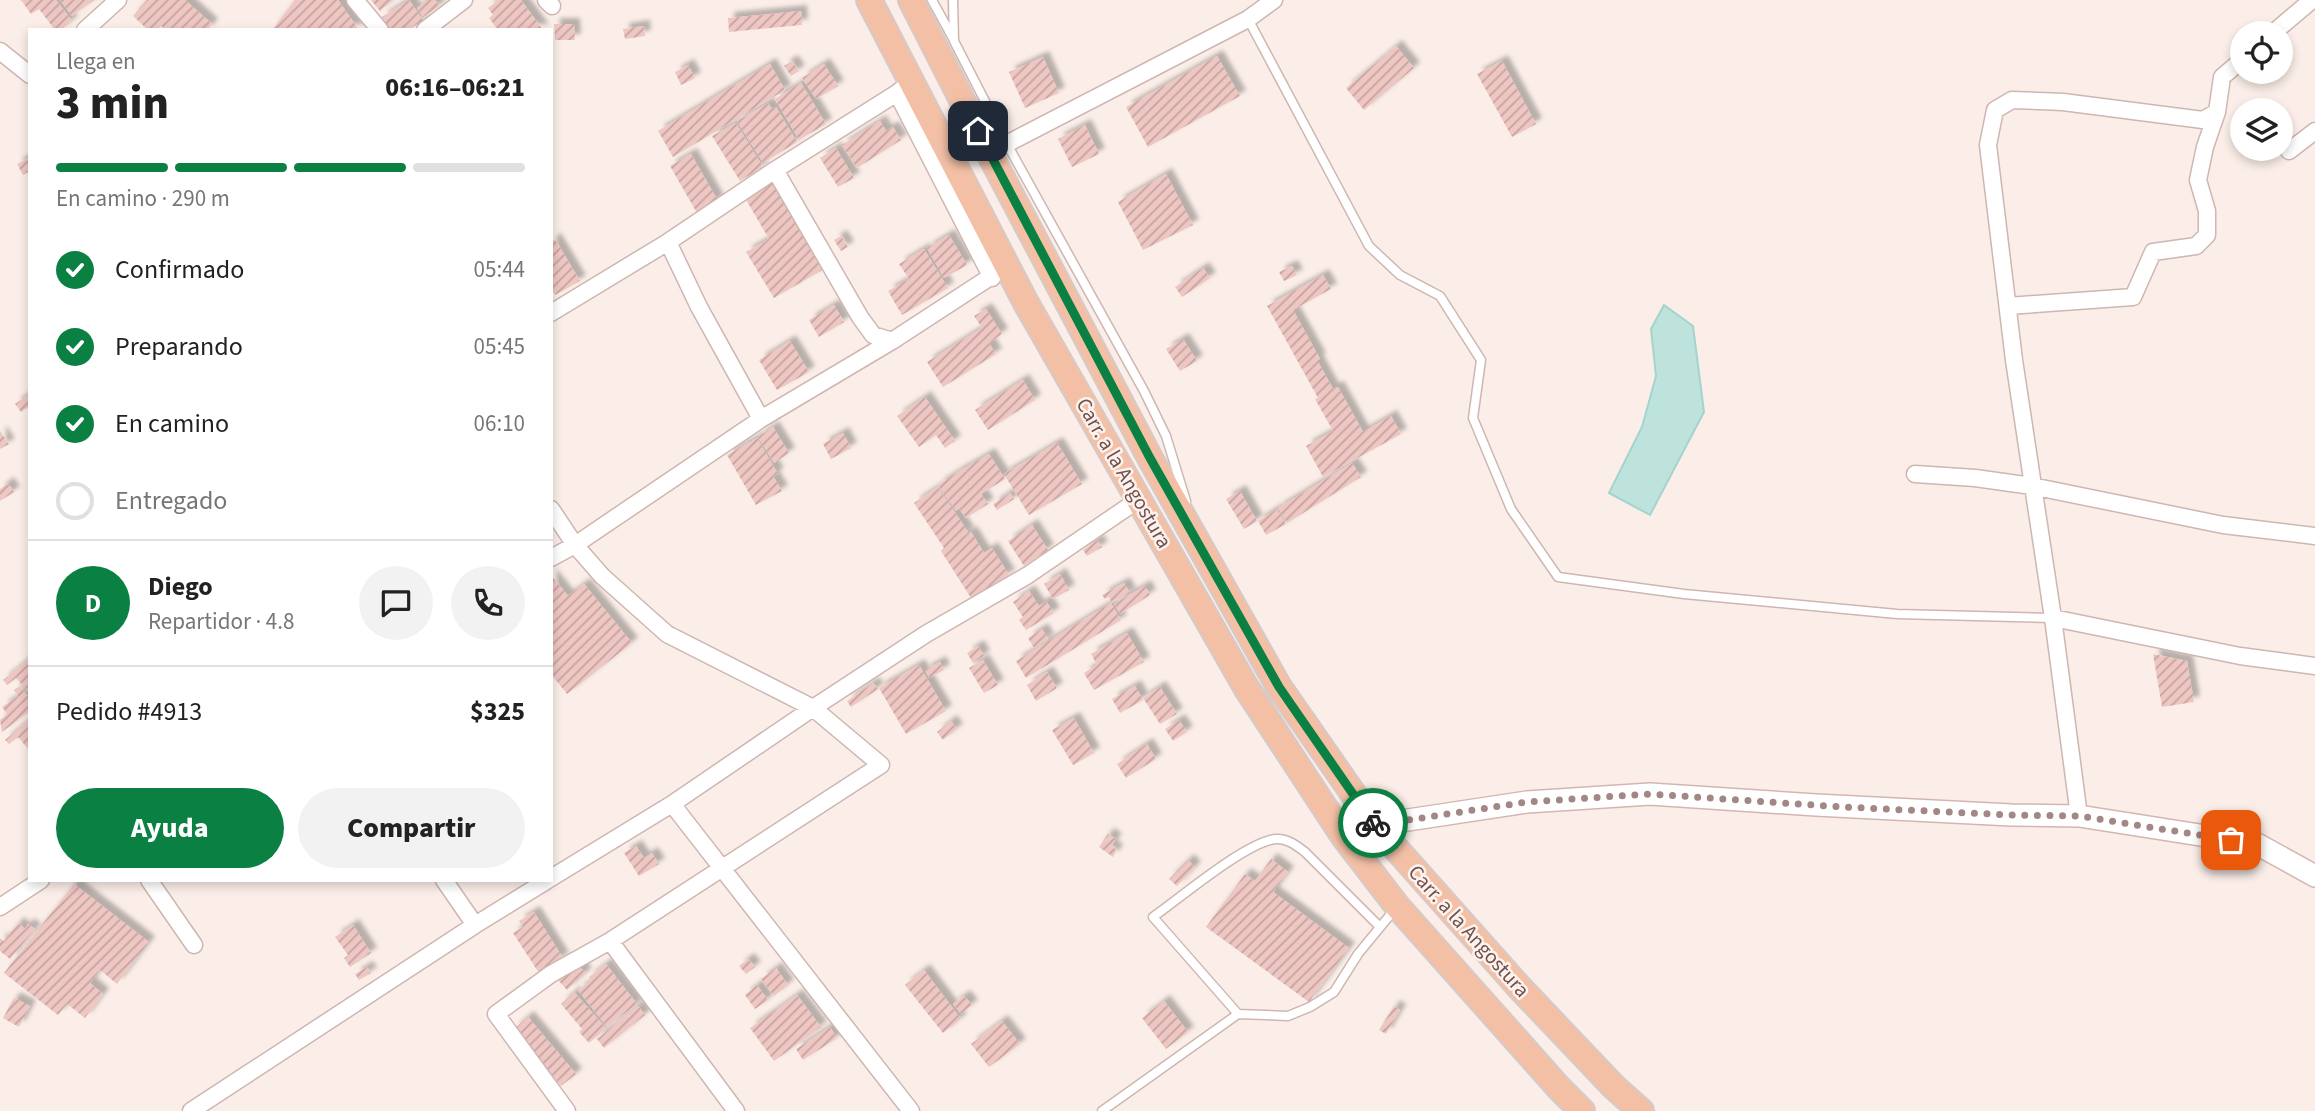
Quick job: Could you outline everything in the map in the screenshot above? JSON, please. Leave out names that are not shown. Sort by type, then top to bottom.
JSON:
[{"type":"main road","name":"Carr. a la Angostura","points":[[869,0],[904,88],[1000,272],[1138,500],[1247,689],[1344,837],[1397,906],[1582,1111]]},
{"type":"main road","name":"Carr. a la Angostura","points":[[911,0],[998,148],[1150,458],[1279,687],[1375,825],[1519,987],[1614,1087],[1641,1111]]},
{"type":"street","points":[[87,28],[118,0]]},
{"type":"street","points":[[355,0],[378,28]]},
{"type":"street","points":[[428,28],[464,0]]},
{"type":"street","points":[[998,148],[1248,19],[1274,0]]},
{"type":"street","points":[[2287,21],[2312,0]]},
{"type":"street","points":[[0,51],[27,69]]},
{"type":"street","points":[[2008,306],[2133,297],[2153,252],[2196,246],[2207,234],[2207,211],[2199,180],[2205,147],[2217,112],[2222,77],[2230,70]]},
{"type":"street","points":[[553,312],[668,242],[904,88]]},
{"type":"street","points":[[2079,816],[2053,618],[2014,360],[1987,145],[1996,110],[2012,100],[2063,102],[2203,120],[2217,112]]},
{"type":"street","points":[[2293,147],[2315,131]]},
{"type":"street","points":[[775,170],[860,317],[873,335],[892,341]]},
{"type":"street","points":[[668,242],[699,307],[761,419]]},
{"type":"street","points":[[553,557],[575,545],[761,419],[892,341],[1000,272]]},
{"type":"street","points":[[1915,474],[1975,478],[2032,486],[2223,525],[2315,536]]},
{"type":"street","points":[[553,877],[673,804],[926,634],[1028,575],[1138,500]]},
{"type":"street","points":[[553,512],[575,545],[602,576],[667,634],[813,708],[881,765],[610,941],[551,974],[496,1014],[567,1111]]},
{"type":"street","points":[[2053,618],[2240,656],[2315,666]]},
{"type":"street","points":[[1375,825],[1527,802],[1650,794],[1843,807],[2079,816],[2257,844],[2315,876]]},
{"type":"street","points":[[673,804],[911,1111]]},
{"type":"street","points":[[0,907],[38,882]]},
{"type":"street","points":[[150,882],[194,945]]},
{"type":"street","points":[[445,882],[475,925]]},
{"type":"street","points":[[191,1111],[545,882]]},
{"type":"street","points":[[610,941],[736,1111]]},
{"type":"lane","points":[[932,0],[954,41],[998,148]]},
{"type":"lane","points":[[953,0],[954,41]]},
{"type":"lane","points":[[1248,19],[1368,246],[1400,275],[1440,296],[1480,360],[1474,418],[1511,509],[1558,577],[1684,594],[1896,614],[2053,618]]},
{"type":"lane","points":[[1238,1014],[1153,917],[1246,850],[1276,839],[1292,843],[1305,852],[1380,927]]},
{"type":"lane","points":[[1102,1111],[1238,1014],[1288,1016],[1310,1007],[1334,992],[1358,954],[1397,906]]},
{"type":"water","points":[[1664,305],[1693,326],[1704,412],[1650,515],[1609,493],[1642,427],[1656,376],[1651,329]]},
{"type":"building","points":[[21,0],[56,0],[72,21],[63,28],[53,28],[39,9],[31,14]]},
{"type":"building","points":[[60,0],[94,0],[72,16]]},
{"type":"building","points":[[147,0],[185,0],[212,24],[209,28],[146,28],[133,16]]},
{"type":"building","points":[[295,0],[338,0],[358,28],[274,28]]},
{"type":"building","points":[[371,0],[393,0],[380,11]]},
{"type":"building","points":[[409,0],[423,20],[412,28],[389,28],[382,17]]},
{"type":"building","points":[[429,0],[435,0],[440,6],[423,17],[417,8]]},
{"type":"building","points":[[499,0],[521,0],[542,28],[496,28],[489,18],[493,15],[488,8]]},
{"type":"building","points":[[801,11],[802,25],[729,32],[728,18]]},
{"type":"building","points":[[554,24],[574,24],[575,40],[555,40]]},
{"type":"building","points":[[644,26],[645,36],[625,39],[623,29]]},
{"type":"building","points":[[1396,46],[1414,68],[1364,110],[1346,88]]},
{"type":"building","points":[[1217,56],[1240,96],[1148,147],[1126,107]]},
{"type":"building","points":[[1043,57],[1059,93],[1025,108],[1009,72]]},
{"type":"building","points":[[792,61],[799,71],[791,76],[784,66]]},
{"type":"building","points":[[1502,61],[1536,124],[1512,137],[1477,74]]},
{"type":"building","points":[[770,64],[785,90],[673,157],[658,131]]},
{"type":"building","points":[[824,64],[838,86],[816,99],[802,78]]},
{"type":"building","points":[[688,65],[695,78],[681,85],[675,72]]},
{"type":"building","points":[[801,83],[826,124],[799,140],[775,99]]},
{"type":"building","points":[[768,103],[772,109],[776,107],[797,142],[763,163],[737,121]]},
{"type":"building","points":[[880,121],[886,131],[893,127],[901,140],[857,168],[842,145]]},
{"type":"building","points":[[736,123],[763,167],[740,181],[712,136]]},
{"type":"building","points":[[1085,125],[1099,154],[1072,167],[1058,139]]},
{"type":"building","points":[[836,148],[854,178],[838,187],[820,158]]},
{"type":"building","points":[[691,154],[718,201],[697,213],[670,166]]},
{"type":"building","points":[[28,158],[28,172],[23,175],[17,164]]},
{"type":"building","points":[[1166,174],[1193,225],[1143,250],[1118,202]]},
{"type":"building","points":[[772,183],[824,269],[774,298],[746,252],[769,239],[745,198]]},
{"type":"building","points":[[949,235],[967,265],[944,278],[927,248]]},
{"type":"building","points":[[841,236],[848,247],[841,251],[834,240]]},
{"type":"building","points":[[555,239],[580,281],[555,295],[553,292]]},
{"type":"building","points":[[924,249],[948,288],[902,315],[888,291],[909,279],[899,264]]},
{"type":"building","points":[[1292,266],[1297,275],[1284,281],[1279,272]]},
{"type":"building","points":[[1203,268],[1210,278],[1182,297],[1175,287]]},
{"type":"building","points":[[1323,275],[1331,289],[1293,310],[1320,359],[1317,360],[1333,389],[1338,387],[1363,432],[1391,416],[1401,434],[1323,477],[1306,446],[1333,431],[1315,399],[1318,398],[1267,306]]},
{"type":"building","points":[[834,305],[844,322],[819,337],[809,320]]},
{"type":"building","points":[[986,309],[1002,334],[989,343],[996,354],[943,387],[927,362],[982,328],[974,316]]},
{"type":"building","points":[[1183,339],[1197,361],[1180,371],[1166,349]]},
{"type":"building","points":[[790,341],[809,372],[777,390],[759,360]]},
{"type":"building","points":[[1023,380],[1035,400],[988,430],[975,410]]},
{"type":"building","points":[[28,395],[28,407],[21,412],[15,404]]},
{"type":"building","points":[[925,397],[955,441],[945,448],[936,435],[919,447],[897,416]]},
{"type":"building","points":[[773,427],[789,453],[774,463],[758,437]]},
{"type":"building","points":[[0,431],[9,444],[0,449]]},
{"type":"building","points":[[843,433],[851,448],[831,459],[823,444]]},
{"type":"building","points":[[757,438],[778,474],[773,476],[782,491],[756,505],[727,455]]},
{"type":"building","points":[[1057,443],[1082,484],[1029,515],[1004,474]]},
{"type":"building","points":[[989,454],[1005,479],[981,494],[988,504],[966,518],[959,508],[956,511],[938,485],[964,468],[977,489],[965,468]]},
{"type":"building","points":[[1352,463],[1361,477],[1287,523],[1278,508]]},
{"type":"building","points":[[8,483],[14,492],[0,501],[0,489]]},
{"type":"building","points":[[938,487],[968,532],[955,542],[971,532],[984,553],[992,548],[1009,575],[971,598],[941,551],[944,548],[914,503]]},
{"type":"building","points":[[1240,491],[1257,521],[1244,529],[1226,499]]},
{"type":"building","points":[[1010,493],[1014,499],[997,510],[993,504]]},
{"type":"building","points":[[1277,509],[1286,524],[1266,535],[1258,521]]},
{"type":"building","points":[[1032,525],[1048,550],[1024,566],[1008,541]]},
{"type":"building","points":[[1097,540],[1102,547],[1087,556],[1083,550]]},
{"type":"building","points":[[1060,574],[1069,590],[1053,599],[1044,584]]},
{"type":"building","points":[[553,577],[568,596],[584,584],[632,643],[567,694],[553,676]]},
{"type":"building","points":[[1124,583],[1130,593],[1112,603],[1109,597],[1105,599],[1102,595]]},
{"type":"building","points":[[1145,586],[1150,595],[1120,614],[1114,604]]},
{"type":"building","points":[[1029,591],[1039,606],[1046,601],[1054,613],[1026,630],[1019,620],[1023,617],[1013,602]]},
{"type":"building","points":[[1111,603],[1121,620],[1026,678],[1016,661]]},
{"type":"building","points":[[1042,629],[1048,639],[1034,648],[1028,638]]},
{"type":"building","points":[[1127,633],[1144,662],[1094,690],[1084,673],[1097,665],[1091,654]]},
{"type":"building","points":[[978,646],[984,656],[973,663],[967,653]]},
{"type":"building","points":[[2153,654],[2187,661],[2194,702],[2162,707]]},
{"type":"building","points":[[28,660],[28,692],[16,678],[7,685],[3,680]]},
{"type":"building","points":[[983,660],[998,685],[984,693],[969,668]]},
{"type":"building","points":[[940,662],[944,670],[929,678],[925,670]]},
{"type":"building","points":[[919,665],[946,711],[906,734],[879,688]]},
{"type":"building","points":[[1047,672],[1057,688],[1036,701],[1027,685]]},
{"type":"building","points":[[873,683],[878,689],[851,707],[847,701]]},
{"type":"building","points":[[20,686],[28,696],[28,712],[2,732],[0,720],[7,714],[2,707],[18,696],[14,690]]},
{"type":"building","points":[[1135,686],[1143,700],[1120,713],[1112,699]]},
{"type":"building","points":[[1160,687],[1177,714],[1160,724],[1143,698]]},
{"type":"building","points":[[1074,718],[1094,753],[1073,765],[1052,730]]},
{"type":"building","points":[[1179,720],[1187,732],[1173,741],[1165,729]]},
{"type":"building","points":[[28,721],[28,749],[18,737],[9,744],[5,740]]},
{"type":"building","points":[[951,721],[957,729],[943,740],[937,732]]},
{"type":"building","points":[[1147,744],[1156,759],[1126,778],[1117,764]]},
{"type":"building","points":[[1108,834],[1116,839],[1111,846],[1117,850],[1113,857],[1099,847]]},
{"type":"building","points":[[636,846],[644,858],[652,853],[659,864],[639,876],[624,853]]},
{"type":"building","points":[[1271,859],[1288,872],[1273,892],[1349,948],[1309,1002],[1206,927],[1245,874],[1255,881]]},
{"type":"building","points":[[1188,860],[1195,867],[1177,886],[1169,879]]},
{"type":"building","points":[[74,884],[149,942],[117,984],[100,970],[90,983],[103,994],[85,1018],[67,1004],[58,1015],[4,973]]},
{"type":"building","points":[[534,912],[563,958],[539,973],[513,933],[523,927],[519,921]]},
{"type":"building","points":[[18,923],[25,929],[28,924],[35,929],[10,959],[0,951],[0,938],[4,941]]},
{"type":"building","points":[[353,925],[371,953],[350,967],[344,958],[348,955],[335,937]]},
{"type":"building","points":[[748,959],[755,967],[746,974],[739,966]]},
{"type":"building","points":[[577,964],[586,973],[567,990],[558,980]]},
{"type":"building","points":[[606,964],[637,1004],[607,1027],[578,990],[591,981],[589,977]]},
{"type":"building","points":[[367,967],[371,973],[359,980],[355,974]]},
{"type":"building","points":[[776,968],[788,985],[774,996],[761,979]]},
{"type":"building","points":[[924,970],[961,1019],[943,1033],[905,985]]},
{"type":"building","points":[[757,985],[768,1000],[755,1009],[745,995]]},
{"type":"building","points":[[574,992],[606,1028],[589,1043],[579,1032],[582,1029],[561,1004]]},
{"type":"building","points":[[797,995],[821,1027],[774,1061],[750,1028]]},
{"type":"building","points":[[964,996],[972,1005],[961,1014],[953,1004]]},
{"type":"building","points":[[14,998],[30,1006],[19,1027],[3,1018]]},
{"type":"building","points":[[1164,1001],[1188,1032],[1166,1049],[1142,1018]]},
{"type":"building","points":[[638,1006],[645,1015],[604,1048],[597,1039]]},
{"type":"building","points":[[1394,1006],[1400,1010],[1386,1034],[1379,1030]]},
{"type":"building","points":[[528,1017],[576,1074],[561,1086],[514,1029]]},
{"type":"building","points":[[1002,1021],[1020,1044],[989,1067],[971,1044]]},
{"type":"building","points":[[830,1027],[837,1038],[803,1060],[796,1049]]},
{"type":"way so far","points":[[1373,823],[1375,825],[1527,802],[1650,794],[1843,807],[2079,816],[2231,840]]},
{"type":"route","points":[[978,131],[1150,458],[1279,687],[1373,823]]}]
